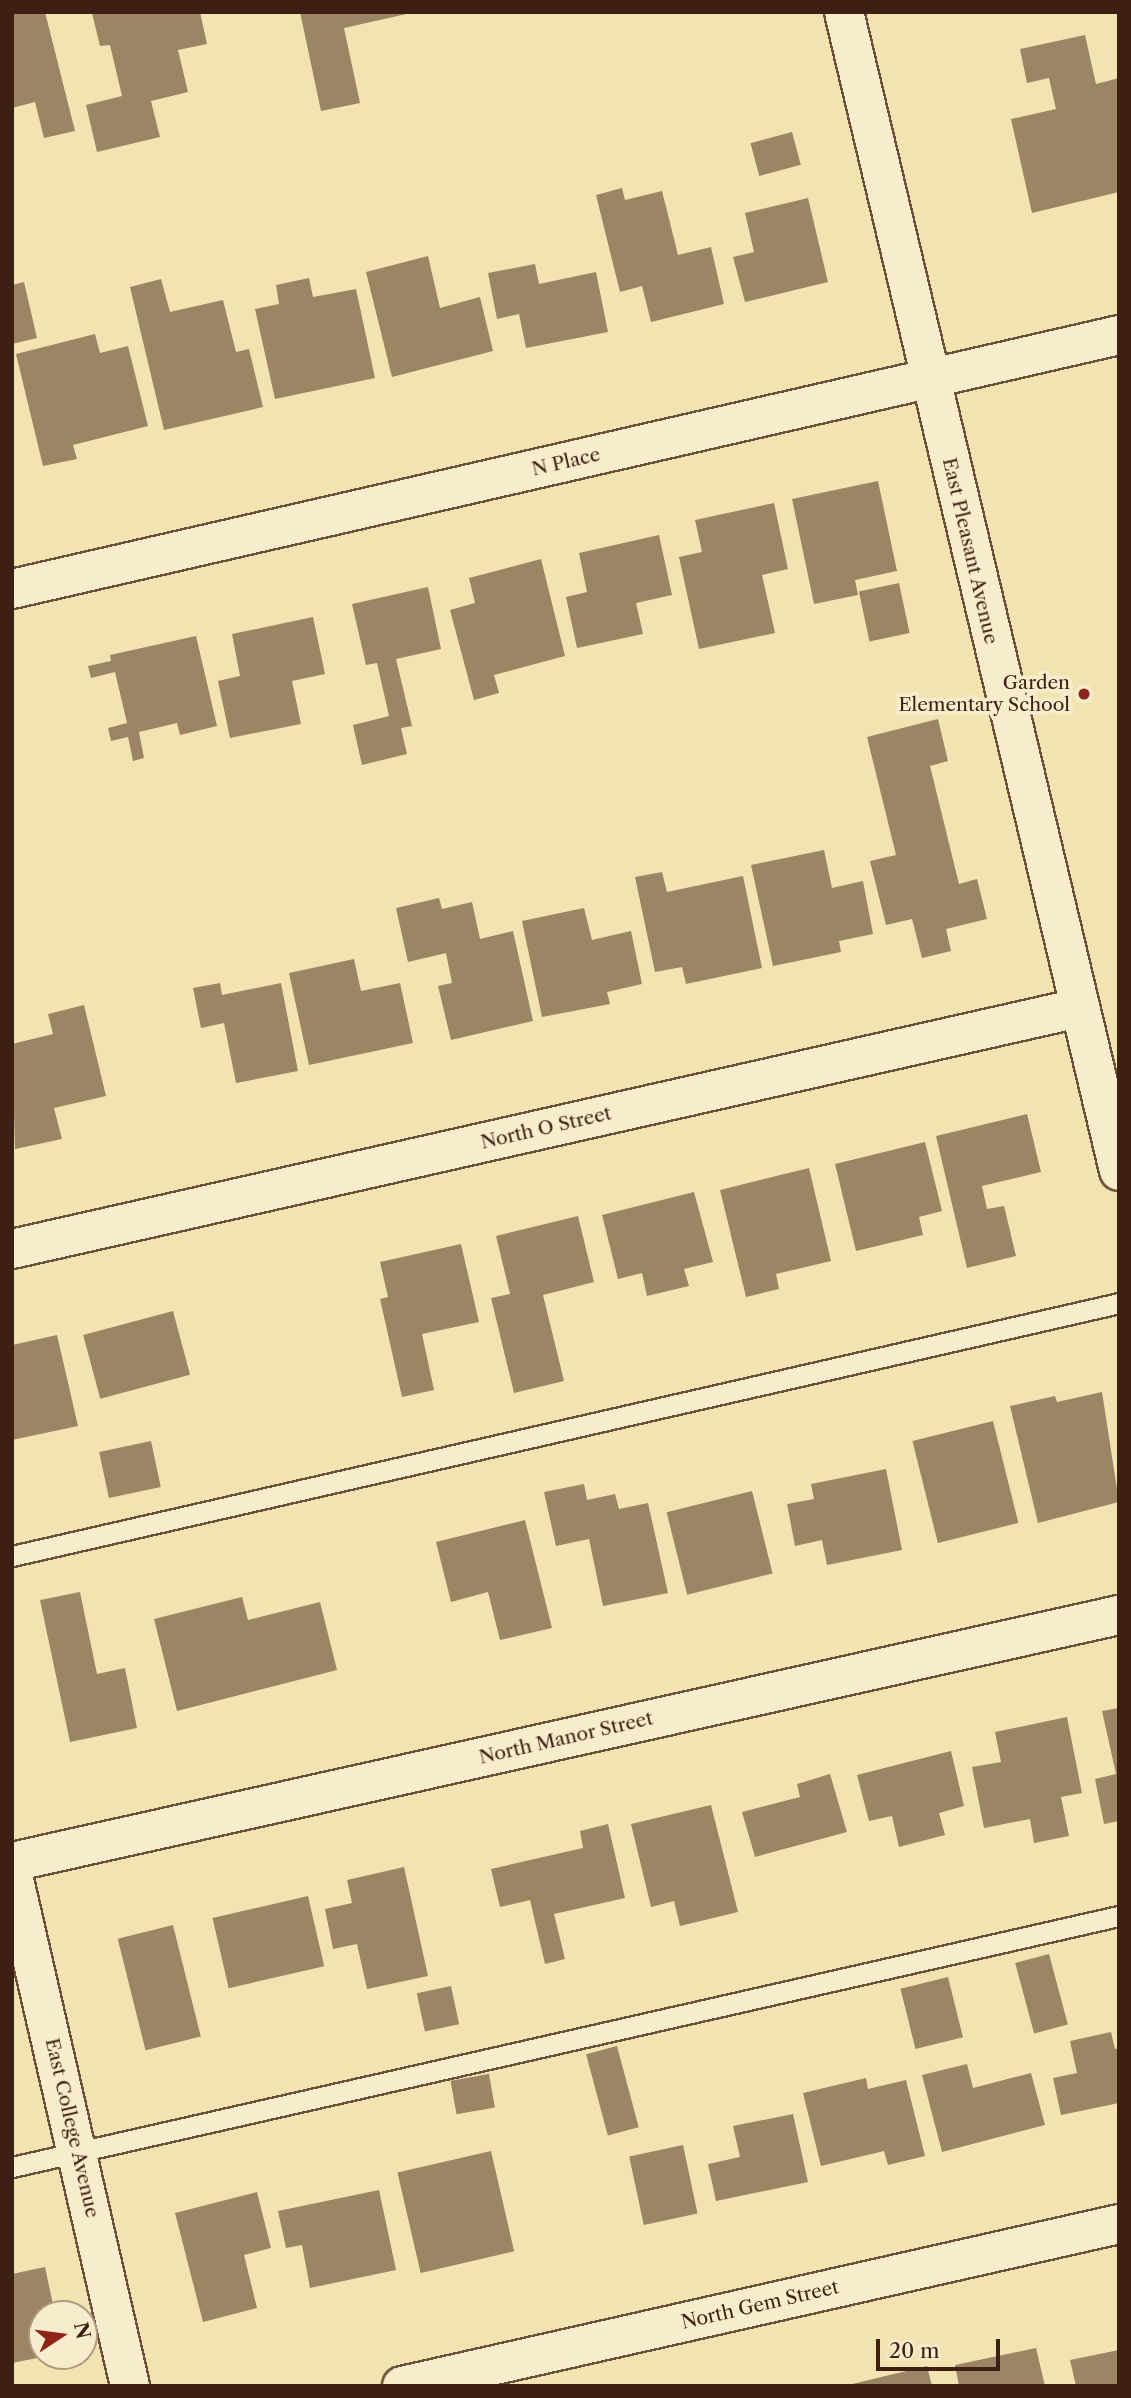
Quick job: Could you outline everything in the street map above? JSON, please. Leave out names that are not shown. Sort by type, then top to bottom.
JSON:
[{"type":"street","name":"East Pleasant Avenue","points":[[844,12],[929,379],[1117,1157]]},
{"type":"street","name":"N Place","points":[[12,589],[1119,335]]},
{"type":"street","name":"North O Street","points":[[12,1249],[1079,1007]]},
{"type":"street","name":"North Manor Street","points":[[12,1862],[1119,1615]]},
{"type":"street","name":"East College Avenue","points":[[12,1871],[130,2386]]},
{"type":"street","name":"North Gem Street","points":[[402,2386],[1119,2224]]},
{"type":"lane","points":[[12,1556],[1119,1303]]},
{"type":"lane","points":[[12,2167],[1119,1916]]},
{"type":"building","points":[[12,12],[45,12],[75,131],[44,138],[35,102],[12,108]]},
{"type":"building","points":[[200,12],[207,44],[178,50],[188,92],[151,101],[160,137],[97,152],[86,105],[122,96],[110,45],[100,46],[92,13]]},
{"type":"building","points":[[300,12],[411,13],[344,28],[360,103],[321,111]]},
{"type":"building","points":[[1085,35],[1096,84],[1119,78],[1119,192],[1032,213],[1011,119],[1056,109],[1049,78],[1027,83],[1020,49]]},
{"type":"building","points":[[792,132],[801,165],[759,176],[750,143]]},
{"type":"building","points":[[622,188],[625,200],[662,191],[678,255],[711,247],[724,304],[651,322],[642,286],[620,292],[596,195]]},
{"type":"building","points":[[808,198],[828,282],[745,302],[733,257],[754,252],[745,213]]},
{"type":"building","points":[[428,256],[440,308],[480,297],[493,351],[392,377],[366,272]]},
{"type":"building","points":[[535,264],[539,284],[596,272],[608,332],[526,348],[519,314],[497,319],[488,273]]},
{"type":"building","points":[[309,278],[313,297],[356,289],[375,378],[275,399],[255,309],[279,304],[276,285]]},
{"type":"building","points":[[161,279],[170,312],[223,300],[236,352],[249,349],[263,407],[164,430],[130,287]]},
{"type":"building","points":[[24,282],[37,338],[12,344],[12,285]]},
{"type":"building","points":[[95,334],[100,353],[128,346],[148,426],[73,445],[77,459],[43,466],[16,354]]},
{"type":"building","points":[[878,481],[897,571],[855,580],[858,595],[814,604],[792,499]]},
{"type":"building","points":[[774,503],[788,569],[762,575],[775,633],[699,649],[679,557],[702,552],[695,520]]},
{"type":"building","points":[[659,535],[672,595],[636,603],[643,634],[577,648],[566,597],[587,592],[579,553]]},
{"type":"building","points":[[541,559],[565,656],[494,675],[499,693],[474,700],[450,610],[475,603],[469,578]]},
{"type":"building","points":[[899,583],[910,633],[869,641],[859,592]]},
{"type":"building","points":[[428,587],[441,649],[396,659],[412,726],[401,728],[407,754],[362,765],[353,725],[389,716],[377,663],[366,665],[352,604]]},
{"type":"building","points":[[313,617],[325,674],[292,681],[301,724],[230,738],[218,681],[240,676],[232,634]]},
{"type":"building","points":[[196,636],[217,726],[180,735],[177,723],[139,732],[144,758],[133,761],[128,737],[111,741],[108,728],[127,723],[115,672],[91,678],[88,666],[111,661],[110,655]]},
{"type":"building","points":[[938,719],[948,761],[930,766],[959,884],[977,879],[987,919],[946,929],[951,951],[922,958],[912,919],[886,925],[870,861],[896,855],[867,737]]},
{"type":"building","points":[[824,850],[832,888],[863,881],[873,934],[839,941],[841,952],[773,966],[751,865]]},
{"type":"building","points":[[662,872],[667,892],[743,876],[762,968],[686,984],[682,967],[655,972],[635,877]]},
{"type":"building","points":[[439,898],[442,909],[472,902],[480,939],[513,931],[533,1021],[451,1040],[438,986],[452,983],[446,953],[408,962],[396,908]]},
{"type":"building","points":[[584,908],[592,940],[631,931],[642,984],[607,992],[610,1004],[542,1017],[522,921]]},
{"type":"building","points":[[354,959],[361,991],[400,983],[413,1043],[309,1065],[289,973]]},
{"type":"building","points":[[220,983],[222,995],[281,983],[298,1071],[236,1083],[224,1023],[201,1028],[193,988]]},
{"type":"building","points":[[84,1005],[106,1096],[54,1108],[62,1139],[15,1149],[12,1044],[53,1034],[48,1014]]},
{"type":"building","points":[[1027,1114],[1041,1172],[982,1186],[987,1209],[1004,1206],[1016,1256],[967,1268],[936,1136]]},
{"type":"building","points":[[925,1142],[942,1211],[919,1217],[923,1235],[856,1251],[835,1164]]},
{"type":"building","points":[[809,1168],[831,1261],[776,1274],[779,1289],[746,1297],[720,1190]]},
{"type":"building","points":[[694,1192],[713,1262],[684,1269],[689,1286],[647,1296],[642,1273],[618,1279],[602,1215]]},
{"type":"building","points":[[578,1216],[594,1282],[543,1295],[564,1381],[514,1393],[491,1298],[510,1294],[496,1236]]},
{"type":"building","points":[[461,1244],[479,1322],[422,1334],[434,1390],[402,1397],[380,1299],[388,1297],[380,1262]]},
{"type":"building","points":[[173,1311],[190,1375],[100,1399],[83,1335]]},
{"type":"building","points":[[57,1335],[78,1426],[12,1440],[12,1345]]},
{"type":"building","points":[[1102,1392],[1119,1502],[1038,1523],[1010,1406],[1055,1396],[1057,1402]]},
{"type":"building","points":[[993,1421],[1018,1523],[938,1543],[912,1441]]},
{"type":"building","points":[[151,1441],[161,1487],[109,1498],[99,1452]]},
{"type":"building","points":[[886,1469],[902,1550],[827,1565],[822,1540],[795,1546],[787,1504],[814,1499],[811,1484]]},
{"type":"building","points":[[584,1484],[587,1500],[615,1494],[619,1509],[648,1503],[668,1593],[603,1606],[589,1539],[556,1546],[544,1492]]},
{"type":"building","points":[[752,1491],[773,1573],[687,1595],[667,1512]]},
{"type":"building","points":[[525,1520],[552,1628],[500,1640],[488,1592],[451,1602],[436,1542]]},
{"type":"building","points":[[80,1592],[97,1674],[125,1668],[137,1728],[70,1742],[40,1600]]},
{"type":"building","points":[[242,1597],[248,1620],[320,1602],[337,1670],[177,1711],[154,1619]]},
{"type":"building","points":[[1119,1708],[1119,1821],[1104,1824],[1095,1779],[1116,1774],[1102,1711]]},
{"type":"building","points":[[1067,1717],[1082,1793],[1061,1797],[1069,1836],[1034,1843],[1030,1819],[984,1828],[972,1767],[1001,1762],[995,1732]]},
{"type":"building","points":[[951,1751],[964,1806],[939,1813],[945,1835],[899,1847],[892,1816],[869,1821],[857,1775]]},
{"type":"building","points":[[830,1774],[847,1832],[755,1857],[742,1812],[800,1797],[797,1784]]},
{"type":"building","points":[[711,1805],[738,1912],[680,1926],[674,1901],[651,1907],[631,1824]]},
{"type":"building","points":[[608,1824],[625,1898],[554,1914],[565,1959],[545,1964],[530,1900],[500,1907],[491,1869],[583,1848],[580,1831]]},
{"type":"building","points":[[404,1867],[428,1976],[367,1989],[357,1944],[333,1949],[325,1909],[352,1903],[347,1880]]},
{"type":"building","points":[[308,1896],[324,1966],[229,1988],[213,1918]]},
{"type":"building","points":[[173,1925],[201,2037],[146,2050],[118,1939]]},
{"type":"building","points":[[1049,1954],[1068,2025],[1034,2034],[1015,1963]]},
{"type":"building","points":[[948,1977],[963,2037],[915,2049],[900,1989]]},
{"type":"building","points":[[451,1986],[459,2024],[425,2031],[417,1993]]},
{"type":"building","points":[[1111,2032],[1115,2049],[1119,2048],[1119,2103],[1061,2115],[1053,2078],[1077,2073],[1070,2041]]},
{"type":"building","points":[[617,2046],[639,2127],[608,2135],[586,2054]]},
{"type":"building","points":[[967,2064],[973,2088],[1031,2073],[1045,2125],[942,2152],[922,2075]]},
{"type":"building","points":[[489,2074],[495,2107],[456,2114],[451,2081]]},
{"type":"building","points":[[866,2078],[868,2089],[906,2080],[925,2156],[888,2165],[884,2151],[821,2166],[803,2093]]},
{"type":"building","points":[[793,2114],[808,2182],[716,2201],[708,2164],[740,2157],[733,2126]]},
{"type":"building","points":[[683,2145],[698,2213],[644,2225],[629,2156]]},
{"type":"building","points":[[491,2151],[514,2251],[421,2273],[397,2173]]},
{"type":"building","points":[[379,2190],[396,2270],[310,2288],[302,2245],[286,2248],[278,2211]]},
{"type":"building","points":[[257,2192],[271,2248],[244,2255],[257,2308],[203,2322],[175,2213]]},
{"type":"building","points":[[45,2267],[52,2300],[28,2300],[28,2360],[12,2363],[12,2274]]},
{"type":"building","points":[[1036,2348],[1045,2386],[959,2386],[955,2365]]},
{"type":"building","points":[[1119,2350],[1119,2386],[1076,2386],[1070,2360]]},
{"type":"building","points":[[927,2366],[932,2386],[848,2386],[848,2385]]},
{"type":"place","name":"Garden Elementary School","points":[[1084,694]]}]
